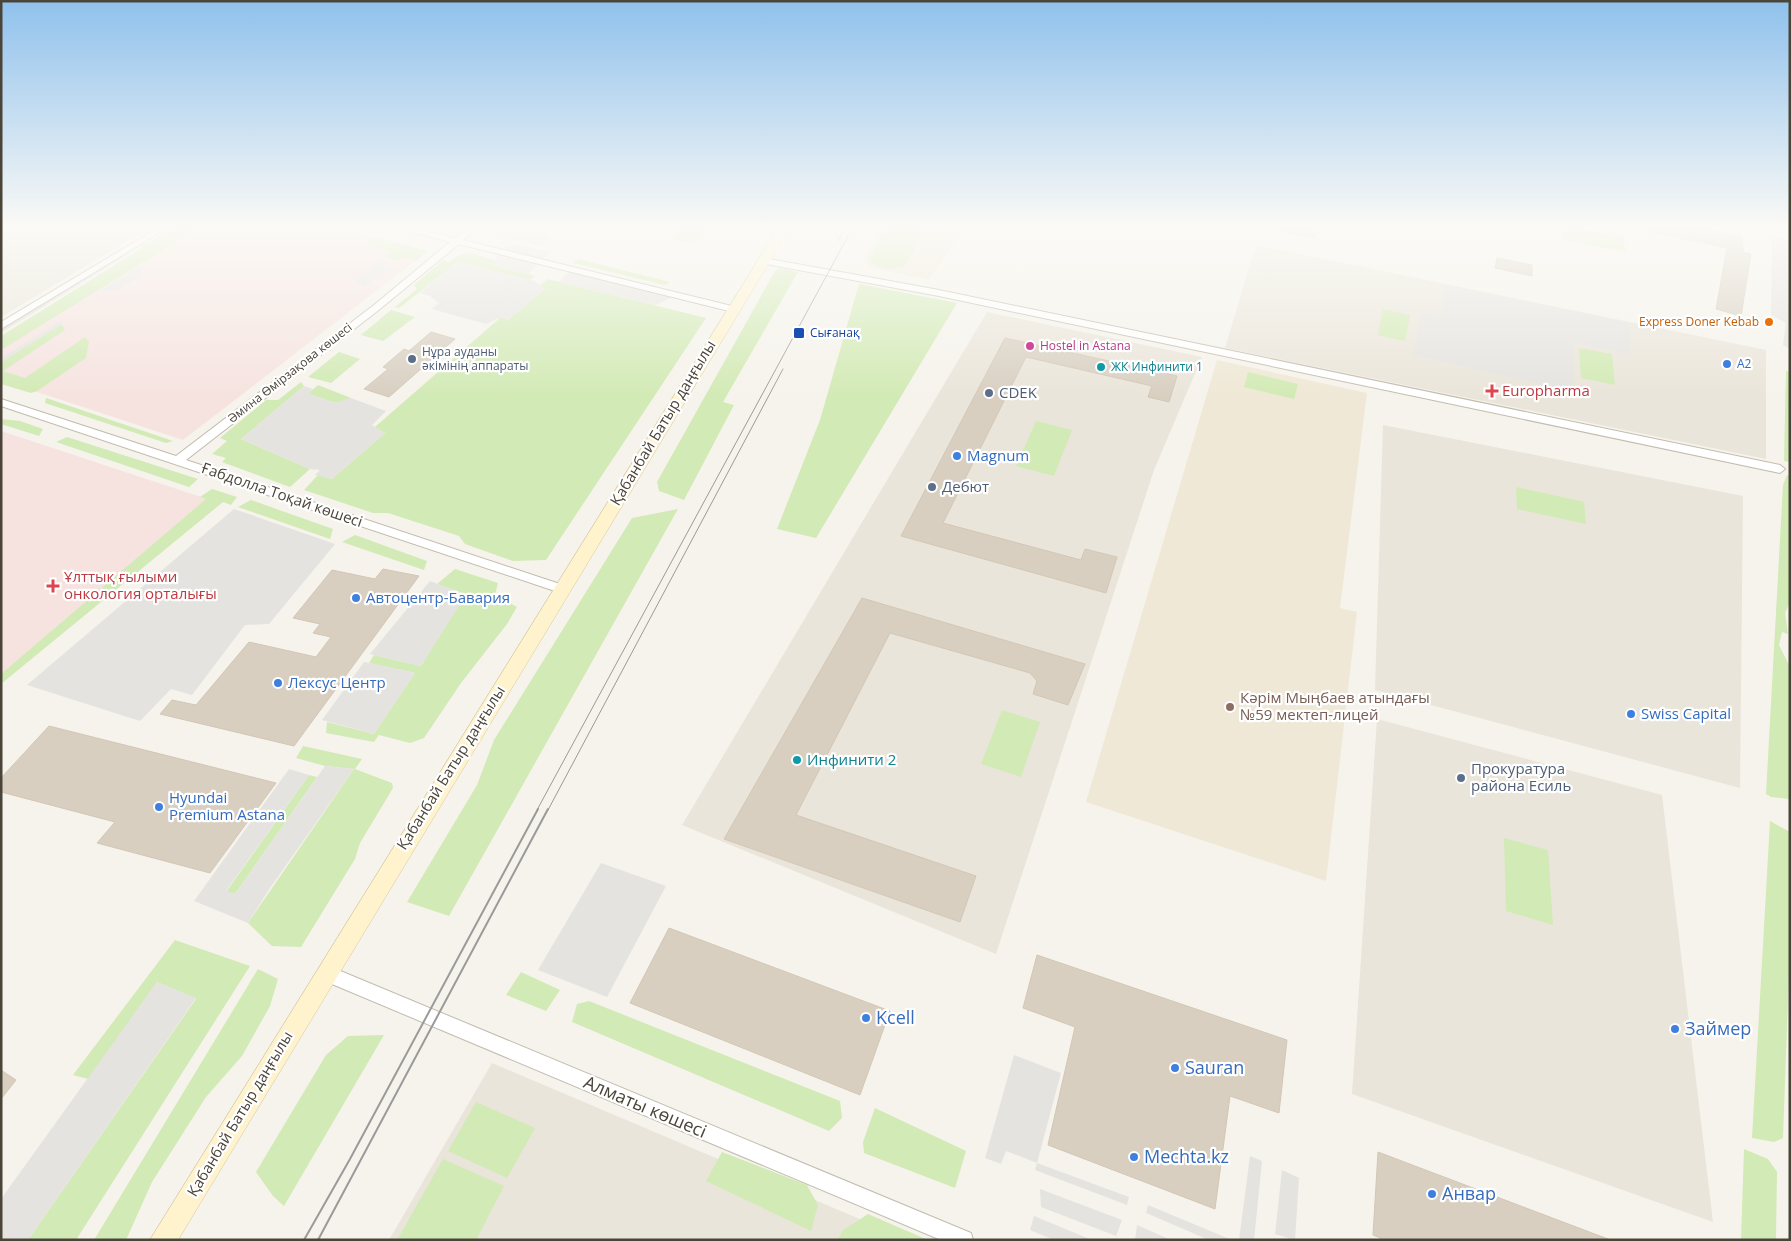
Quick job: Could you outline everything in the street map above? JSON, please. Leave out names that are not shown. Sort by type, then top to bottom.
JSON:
[{"type":"main road","name":"Қабанбай Батыр даңғылы","points":[[737,303],[745,283]]},
{"type":"main road","name":"Қабанбай Батыр даңғылы","points":[[163,1240],[750,283]]},
{"type":"street","points":[[1,326],[72,283]]},
{"type":"street","name":"Әмина Өмірзақова көшесі","points":[[178,460],[405,283]]},
{"type":"street","points":[[646,283],[737,303]]},
{"type":"street","points":[[888,283],[939,292],[1780,469]]},
{"type":"street","name":"Ғабдолла Тоқай көшесі","points":[[1,402],[562,589]]},
{"type":"street","name":"Алматы көшесі","points":[[326,974],[964,1240]]},
{"type":"shaded area","points":[[1,283],[58,283],[1,317]]},
{"type":"shaded area","points":[[72,283],[82,283],[1,333],[1,326]]},
{"type":"shaded area","points":[[97,283],[387,283],[183,440],[1,380],[1,342]]},
{"type":"shaded area","points":[[114,283],[129,283],[116,291],[101,291]]},
{"type":"shaded area","points":[[357,283],[369,283],[364,287]]},
{"type":"shaded area","points":[[432,283],[537,283],[545,289],[508,320],[501,317],[486,324],[432,309],[439,303],[430,296],[420,293]]},
{"type":"shaded area","points":[[563,283],[628,283],[677,295],[655,305]]},
{"type":"shaded area","points":[[1245,283],[1440,283],[1766,350],[1766,459],[1225,348]]},
{"type":"shaded area","points":[[1771,283],[1790,283],[1790,349],[1783,345],[1786,323],[1771,315]]},
{"type":"shaded area","points":[[1446,285],[1629,323],[1631,354],[1573,342],[1574,392],[1413,355],[1421,312],[1443,316]]},
{"type":"shaded area","points":[[987,312],[1202,357],[1154,470],[996,954],[682,825]]},
{"type":"shaded area","points":[[61,321],[62,324],[1,362],[1,358]]},
{"type":"shaded area","name":"Кәрім Мыңбаев атындағы №59 мектеп-лицей","points":[[1217,360],[1367,393],[1340,608],[1357,612],[1326,881],[1086,802]]},
{"type":"shaded area","points":[[304,386],[313,389],[309,394],[335,403],[351,398],[386,411],[372,425],[385,433],[332,479],[315,475],[320,470],[310,469],[241,439]]},
{"type":"shaded area","points":[[1383,425],[1743,496],[1740,788],[1375,690]]},
{"type":"shaded area","name":"Ұлттық ғылыми онкология орталығы","points":[[1,431],[207,499],[1,674]]},
{"type":"shaded area","points":[[234,509],[335,544],[269,624],[245,625],[192,695],[171,689],[140,721],[27,685]]},
{"type":"shaded area","points":[[430,581],[466,595],[421,666],[370,654]]},
{"type":"shaded area","points":[[364,662],[415,673],[374,734],[322,720]]},
{"type":"shaded area","points":[[1377,719],[1662,795],[1713,1222],[1352,1094]]},
{"type":"shaded area","points":[[325,766],[354,769],[270,888],[248,923],[194,901],[289,769],[309,775],[226,891],[235,894]]},
{"type":"shaded area","points":[[601,863],[666,886],[607,997],[538,970]]},
{"type":"shaded area","points":[[157,982],[196,998],[28,1240],[1,1240],[1,1199]]},
{"type":"shaded area","points":[[1014,1055],[1061,1073],[1037,1163],[1006,1151],[1001,1164],[985,1158]]},
{"type":"shaded area","points":[[492,1063],[909,1240],[389,1240]]},
{"type":"shaded area","points":[[1250,1156],[1262,1161],[1254,1240],[1239,1240]]},
{"type":"shaded area","points":[[1037,1163],[1129,1197],[1127,1205],[1035,1170]]},
{"type":"shaded area","points":[[1282,1170],[1299,1178],[1295,1240],[1275,1234]]},
{"type":"shaded area","points":[[1040,1189],[1122,1220],[1116,1236],[1041,1207]]},
{"type":"shaded area","points":[[1148,1205],[1232,1240],[1209,1240],[1146,1213]]},
{"type":"shaded area","points":[[1034,1216],[1092,1240],[1054,1240],[1030,1230]]},
{"type":"shaded area","points":[[1137,1225],[1171,1240],[1135,1240]]},
{"type":"green space","points":[[86,283],[110,283],[1,350],[1,336]]},
{"type":"green space","points":[[416,283],[431,283],[399,308],[395,307],[417,289],[414,285]]},
{"type":"green space","points":[[543,283],[564,283],[706,318],[546,560],[513,561],[465,544],[459,536],[388,513],[373,513],[304,490],[318,475],[332,479],[385,433],[375,427],[501,317],[508,320],[545,289],[540,285]]},
{"type":"green space","points":[[768,283],[792,283],[723,402],[734,405],[684,500],[659,491],[657,482]]},
{"type":"green space","points":[[859,284],[957,303],[816,538],[777,529],[820,420]]},
{"type":"green space","points":[[1383,309],[1410,315],[1405,341],[1378,335]]},
{"type":"green space","points":[[391,310],[415,317],[383,341],[361,335]]},
{"type":"green space","points":[[62,324],[65,330],[3,371],[25,378],[85,337],[89,342],[86,358],[37,391],[31,393],[1,384],[1,362]]},
{"type":"green space","points":[[1579,348],[1612,354],[1615,385],[1581,378]]},
{"type":"green space","points":[[339,352],[360,359],[331,383],[308,377]]},
{"type":"green space","points":[[1786,371],[1790,372],[1790,462],[1784,461]]},
{"type":"green space","points":[[1248,372],[1298,384],[1294,399],[1244,387]]},
{"type":"green space","points":[[301,382],[304,386],[241,439],[310,469],[290,487],[222,462],[226,458],[212,454],[227,441],[220,438],[266,400],[278,400]]},
{"type":"green space","points":[[318,385],[351,398],[336,403],[308,394]]},
{"type":"green space","points":[[46,398],[173,441],[166,443],[45,403]]},
{"type":"green space","points":[[1,419],[20,421],[43,429],[39,436],[1,424]]},
{"type":"green space","points":[[1036,421],[1072,430],[1054,476],[1016,466]]},
{"type":"green space","points":[[67,437],[198,479],[189,487],[56,442]]},
{"type":"green space","points":[[1787,475],[1790,476],[1790,602],[1785,613],[1788,634],[1782,632],[1779,645],[1790,667],[1789,799],[1771,797],[1766,794],[1783,485]]},
{"type":"green space","points":[[1516,487],[1584,502],[1586,524],[1517,509]]},
{"type":"green space","points":[[212,489],[237,497],[231,505],[223,502],[1,684],[1,674],[206,499],[200,497]]},
{"type":"green space","points":[[251,500],[333,529],[330,539],[238,507]]},
{"type":"green space","points":[[678,509],[449,916],[407,902],[477,785],[494,740],[632,518]]},
{"type":"green space","points":[[355,535],[427,561],[424,570],[342,542]]},
{"type":"green space","points":[[455,569],[498,583],[495,595],[517,607],[507,624],[461,683],[424,738],[410,743],[379,735],[374,742],[326,733],[327,722],[374,734],[415,673],[369,663],[374,655],[421,666],[465,594],[437,584]]},
{"type":"green space","points":[[1002,710],[1040,722],[1021,777],[981,764]]},
{"type":"green space","points":[[303,746],[362,759],[355,769],[392,783],[393,788],[360,843],[355,859],[301,947],[272,946],[248,923],[354,769],[325,766],[296,758]]},
{"type":"green space","points":[[309,775],[317,777],[235,894],[226,892]]},
{"type":"green space","points":[[1770,821],[1790,832],[1790,943],[1783,1138],[1774,1142],[1752,1138]]},
{"type":"green space","points":[[1504,838],[1548,850],[1553,925],[1506,911]]},
{"type":"green space","points":[[175,940],[250,966],[76,1240],[28,1240],[196,999],[157,982],[88,1079],[73,1075]]},
{"type":"green space","points":[[258,969],[278,979],[270,1006],[242,1056],[206,1097],[152,1182],[126,1240],[94,1240]]},
{"type":"green space","points":[[521,972],[560,990],[546,1011],[506,995]]},
{"type":"green space","points":[[589,1001],[840,1101],[842,1118],[829,1131],[572,1022],[577,1004]]},
{"type":"green space","points":[[384,1035],[284,1206],[273,1196],[256,1172],[326,1055],[348,1036]]},
{"type":"green space","points":[[476,1102],[535,1128],[507,1178],[448,1151]]},
{"type":"green space","points":[[875,1108],[966,1151],[955,1188],[864,1153],[863,1142]]},
{"type":"green space","points":[[1744,1149],[1768,1159],[1777,1172],[1776,1240],[1741,1240]]},
{"type":"green space","points":[[722,1152],[807,1185],[818,1205],[811,1231],[706,1181]]},
{"type":"green space","points":[[443,1159],[504,1186],[476,1240],[397,1240]]},
{"type":"green space","points":[[868,1214],[928,1240],[838,1240],[842,1231]]},
{"type":"building","points":[[1721,283],[1746,283],[1741,316],[1716,309]]},
{"type":"building","name":"Нұра ауданы әкімінің аппараты","points":[[431,332],[455,339],[389,397],[364,389],[388,369],[383,367],[404,349],[409,351]]},
{"type":"building","points":[[1005,338],[1177,376],[1169,402],[1148,397],[1152,386],[1026,357],[943,523],[1081,560],[1085,549],[1117,557],[1106,593],[901,536]]},
{"type":"building","name":"Лексус Центр","points":[[383,569],[419,576],[294,746],[160,714],[172,700],[196,705],[249,642],[316,657],[331,637],[313,633],[320,624],[293,618],[332,570],[375,579]]},
{"type":"building","name":"Инфинити 2","points":[[862,598],[1085,664],[1068,705],[1033,694],[1037,681],[1030,673],[890,633],[796,815],[976,876],[960,922],[724,839]]},
{"type":"building","name":"Hyundai Premium Astana","points":[[49,726],[276,783],[210,873],[97,843],[115,822],[1,792],[1,778]]},
{"type":"building","points":[[669,928],[890,1011],[860,1095],[630,1003]]},
{"type":"building","name":"Sauran","points":[[1037,955],[1287,1040],[1279,1113],[1230,1096],[1215,1209],[1048,1145],[1075,1027],[1023,1008]]},
{"type":"building","points":[[1,1070],[16,1080],[1,1099]]},
{"type":"building","name":"Анвар","points":[[1378,1152],[1608,1240],[1385,1240],[1373,1235]]},
{"type":"tram line","points":[[537,810],[823,283]]},
{"type":"tram line","points":[[548,810],[783,369]]},
{"type":"tram line","points":[[304,1240],[350,1159],[538,809]]},
{"type":"tram line","points":[[318,1240],[548,809]]},
{"type":"place","name":"Express Doner Kebab","points":[[1769,322]]},
{"type":"place","name":"Сығанақ","points":[[799,333]]},
{"type":"place","name":"Hostel in Astana","points":[[1030,346]]},
{"type":"place","name":"Нұра ауданы әкімінің аппараты","points":[[412,359]]},
{"type":"place","name":"А2","points":[[1727,364]]},
{"type":"place","name":"ЖК Инфинити 1","points":[[1101,367]]},
{"type":"place","name":"Europharma","points":[[1492,391]]},
{"type":"place","name":"CDEK","points":[[989,393]]},
{"type":"place","name":"Magnum","points":[[957,456]]},
{"type":"place","name":"Дебют","points":[[932,487]]},
{"type":"place","name":"Ұлттық ғылыми онкология орталығы","points":[[53,586]]},
{"type":"place","name":"Автоцентр-Бавария","points":[[356,598]]},
{"type":"place","name":"Лексус Центр","points":[[278,683]]},
{"type":"place","name":"Кәрім Мыңбаев атындағы №59 мектеп-лицей","points":[[1230,707]]},
{"type":"place","name":"Swiss Capital","points":[[1631,714]]},
{"type":"place","name":"Инфинити 2","points":[[797,760]]},
{"type":"place","name":"Прокуратура района Есиль","points":[[1461,778]]},
{"type":"place","name":"Hyundai Premium Astana","points":[[159,807]]},
{"type":"place","name":"Kcell","points":[[866,1018]]},
{"type":"place","name":"Займер","points":[[1675,1029]]},
{"type":"place","name":"Sauran","points":[[1175,1068]]},
{"type":"place","name":"Mechta.kz","points":[[1134,1157]]},
{"type":"place","name":"Анвар","points":[[1432,1194]]}]
